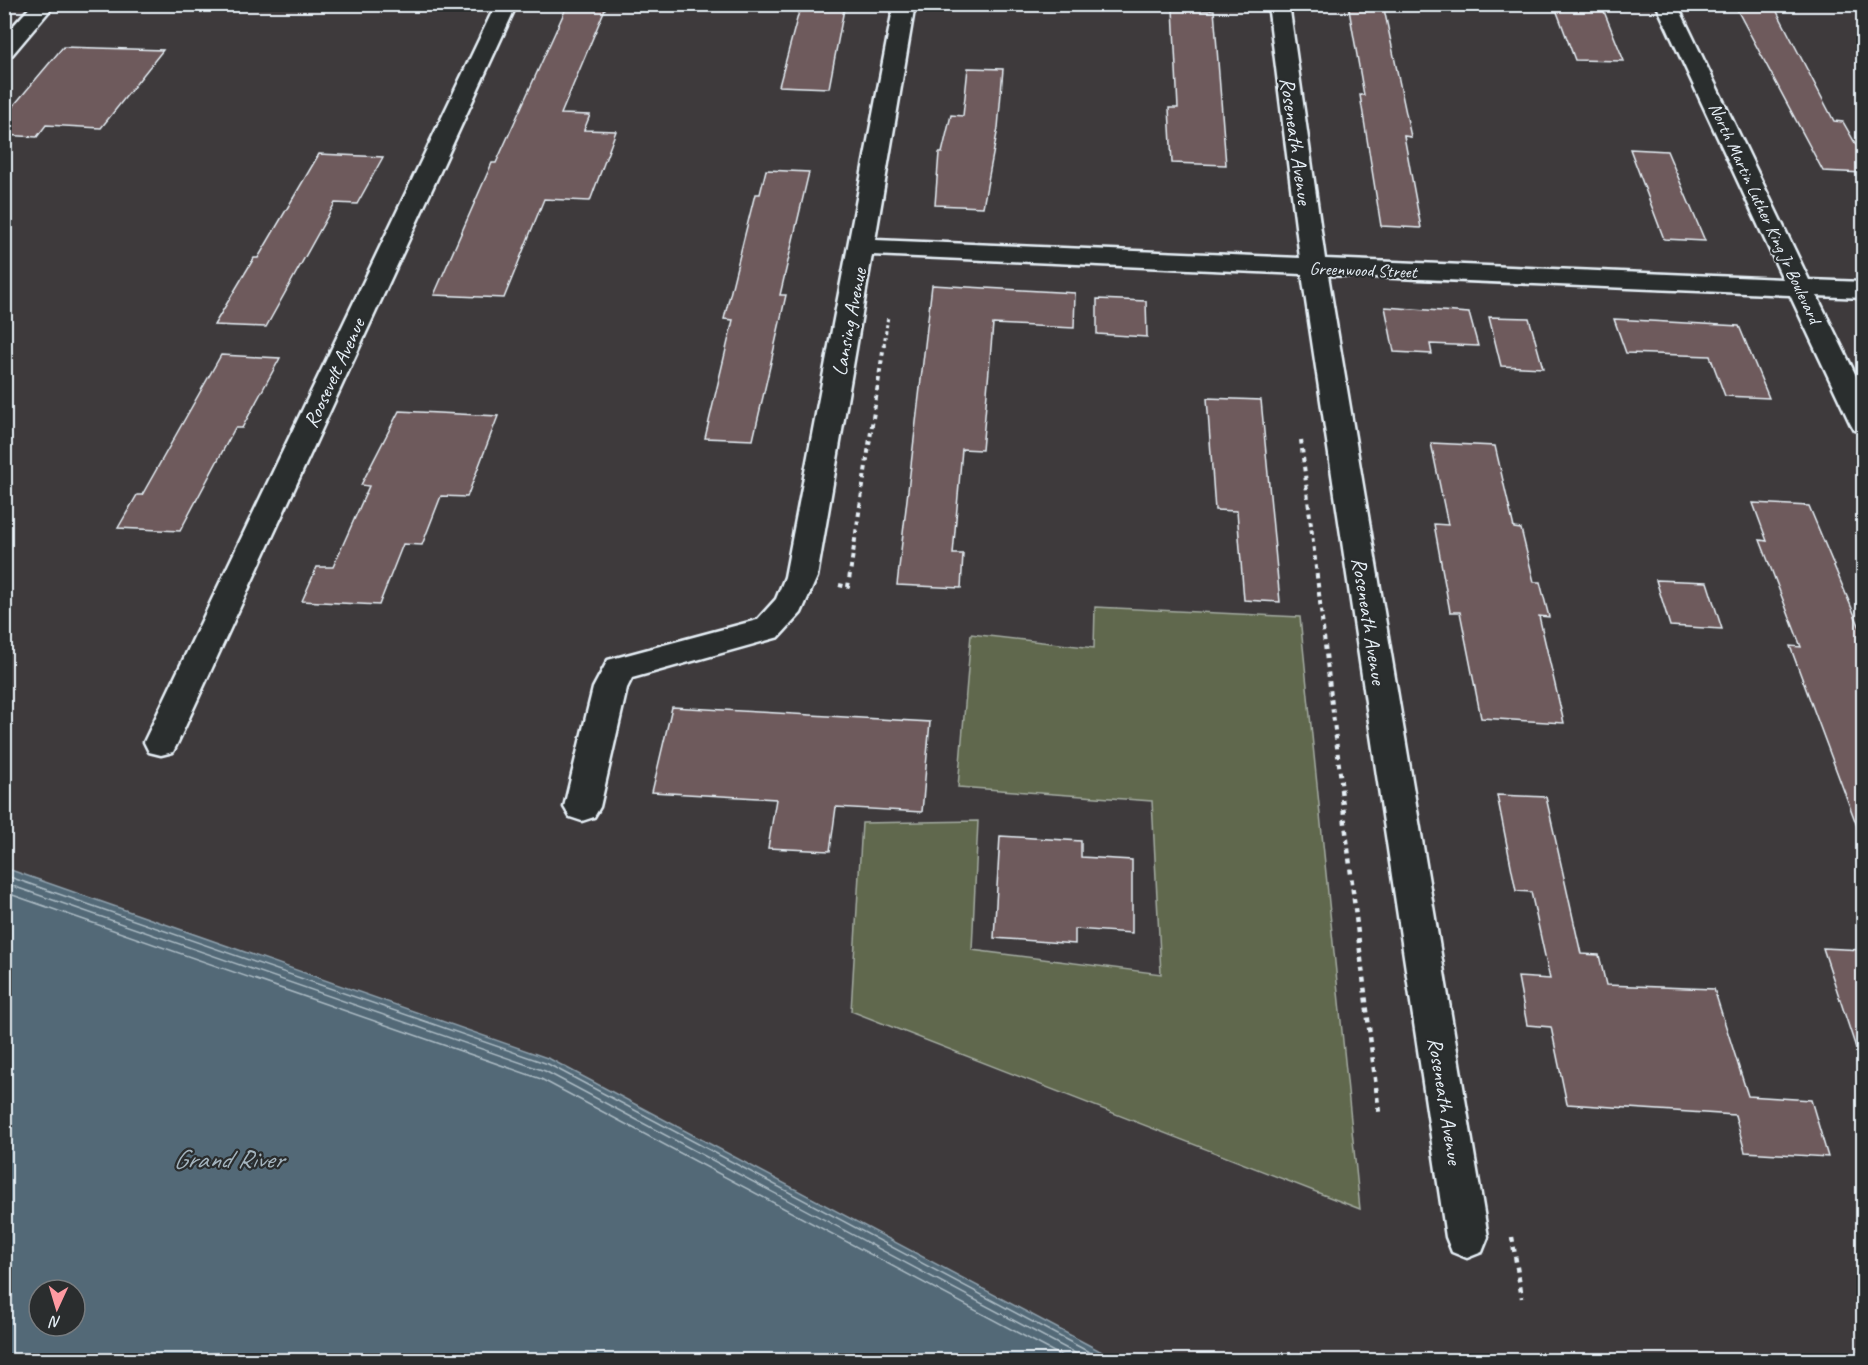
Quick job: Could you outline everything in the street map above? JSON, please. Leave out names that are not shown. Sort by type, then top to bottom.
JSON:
[{"type":"street","points":[[4,50],[45,4]]},
{"type":"street","name":"Roosevelt Avenue","points":[[161,742],[507,4]]},
{"type":"street","name":"Lansing Avenue","points":[[582,807],[609,688],[620,669],[768,629],[790,606],[801,577],[863,247],[905,4]]},
{"type":"street","name":"Roseneath Avenue","points":[[1278,4],[1314,268],[1467,1237]]},
{"type":"street","name":"North Martin Luther King Jr Boulevard","points":[[1666,4],[1863,423]]},
{"type":"street","name":"Greenwood Street","points":[[863,247],[1863,290]]},
{"type":"path","points":[[265,4],[469,11]]},
{"type":"path","points":[[1300,437],[1379,1113]]},
{"type":"green space","points":[[1095,607],[1300,617],[1360,1209],[851,1011],[862,823],[978,821],[972,950],[1161,974],[1152,801],[958,787],[971,634],[1094,648]]},
{"type":"water","name":"Grand River","points":[[5,868],[550,1059],[1117,1360],[5,1360]]},
{"type":"building","points":[[568,4],[607,4],[561,114],[590,115],[584,130],[616,131],[590,201],[544,199],[504,298],[434,295],[492,163],[496,163]]},
{"type":"building","points":[[801,4],[845,4],[829,88],[779,86]]},
{"type":"building","points":[[1348,4],[1383,4],[1411,137],[1404,136],[1421,228],[1381,226],[1360,95],[1364,95]]},
{"type":"building","points":[[1554,4],[1601,4],[1624,61],[1575,60]]},
{"type":"building","points":[[1734,4],[1773,4],[1834,121],[1843,122],[1863,157],[1863,173],[1823,171]]},
{"type":"building","points":[[1173,9],[1214,10],[1226,165],[1172,163],[1169,108],[1178,108]]},
{"type":"building","points":[[63,47],[163,50],[101,128],[46,125],[37,137],[4,135],[4,117]]},
{"type":"building","points":[[968,68],[1003,69],[998,128],[983,207],[935,205],[939,153],[942,153],[951,115],[963,116]]},
{"type":"building","points":[[1630,149],[1667,151],[1705,241],[1664,239]]},
{"type":"building","points":[[319,154],[383,157],[357,204],[335,203],[266,327],[214,325],[254,258],[258,258]]},
{"type":"building","points":[[766,170],[809,172],[780,295],[786,295],[771,362],[753,440],[705,438],[733,320],[724,319],[755,194],[760,194]]},
{"type":"building","points":[[932,285],[1075,293],[1074,328],[993,324],[982,450],[962,449],[953,554],[963,554],[961,588],[897,585]]},
{"type":"building","points":[[1097,299],[1146,301],[1147,337],[1097,334]]},
{"type":"building","points":[[1385,307],[1469,313],[1478,346],[1430,344],[1432,354],[1394,352]]},
{"type":"building","points":[[1489,317],[1529,318],[1543,368],[1501,366]]},
{"type":"building","points":[[1614,319],[1739,326],[1769,398],[1725,396],[1710,356],[1626,353]]},
{"type":"building","points":[[221,355],[280,358],[242,428],[235,428],[180,531],[118,528],[137,495],[142,495]]},
{"type":"building","points":[[1207,398],[1261,400],[1280,602],[1244,600],[1237,511],[1215,510]]},
{"type":"building","points":[[399,411],[498,416],[467,497],[441,496],[422,545],[403,544],[379,605],[302,601],[317,567],[333,567],[369,486],[361,485]]},
{"type":"building","points":[[1431,443],[1495,446],[1514,528],[1521,529],[1534,582],[1540,582],[1549,617],[1539,616],[1564,723],[1481,718],[1460,612],[1450,612],[1434,524],[1448,525]]},
{"type":"building","points":[[1753,503],[1809,506],[1863,635],[1863,834],[1860,834],[1790,646],[1801,647],[1760,540],[1767,541]]},
{"type":"building","points":[[1656,580],[1707,582],[1722,629],[1670,626]]},
{"type":"building","points":[[672,707],[930,722],[922,812],[836,807],[830,851],[768,848],[776,799],[652,792]]},
{"type":"building","points":[[1497,795],[1546,797],[1581,954],[1599,955],[1606,985],[1714,989],[1748,1096],[1811,1100],[1828,1157],[1745,1152],[1735,1115],[1567,1104],[1551,1027],[1527,1025],[1518,977],[1550,979],[1531,892],[1516,891]]},
{"type":"building","points":[[1000,836],[1081,841],[1081,857],[1132,860],[1132,933],[1075,929],[1075,944],[994,938]]},
{"type":"building","points":[[1823,948],[1863,950],[1863,1050],[1857,1051]]}]
